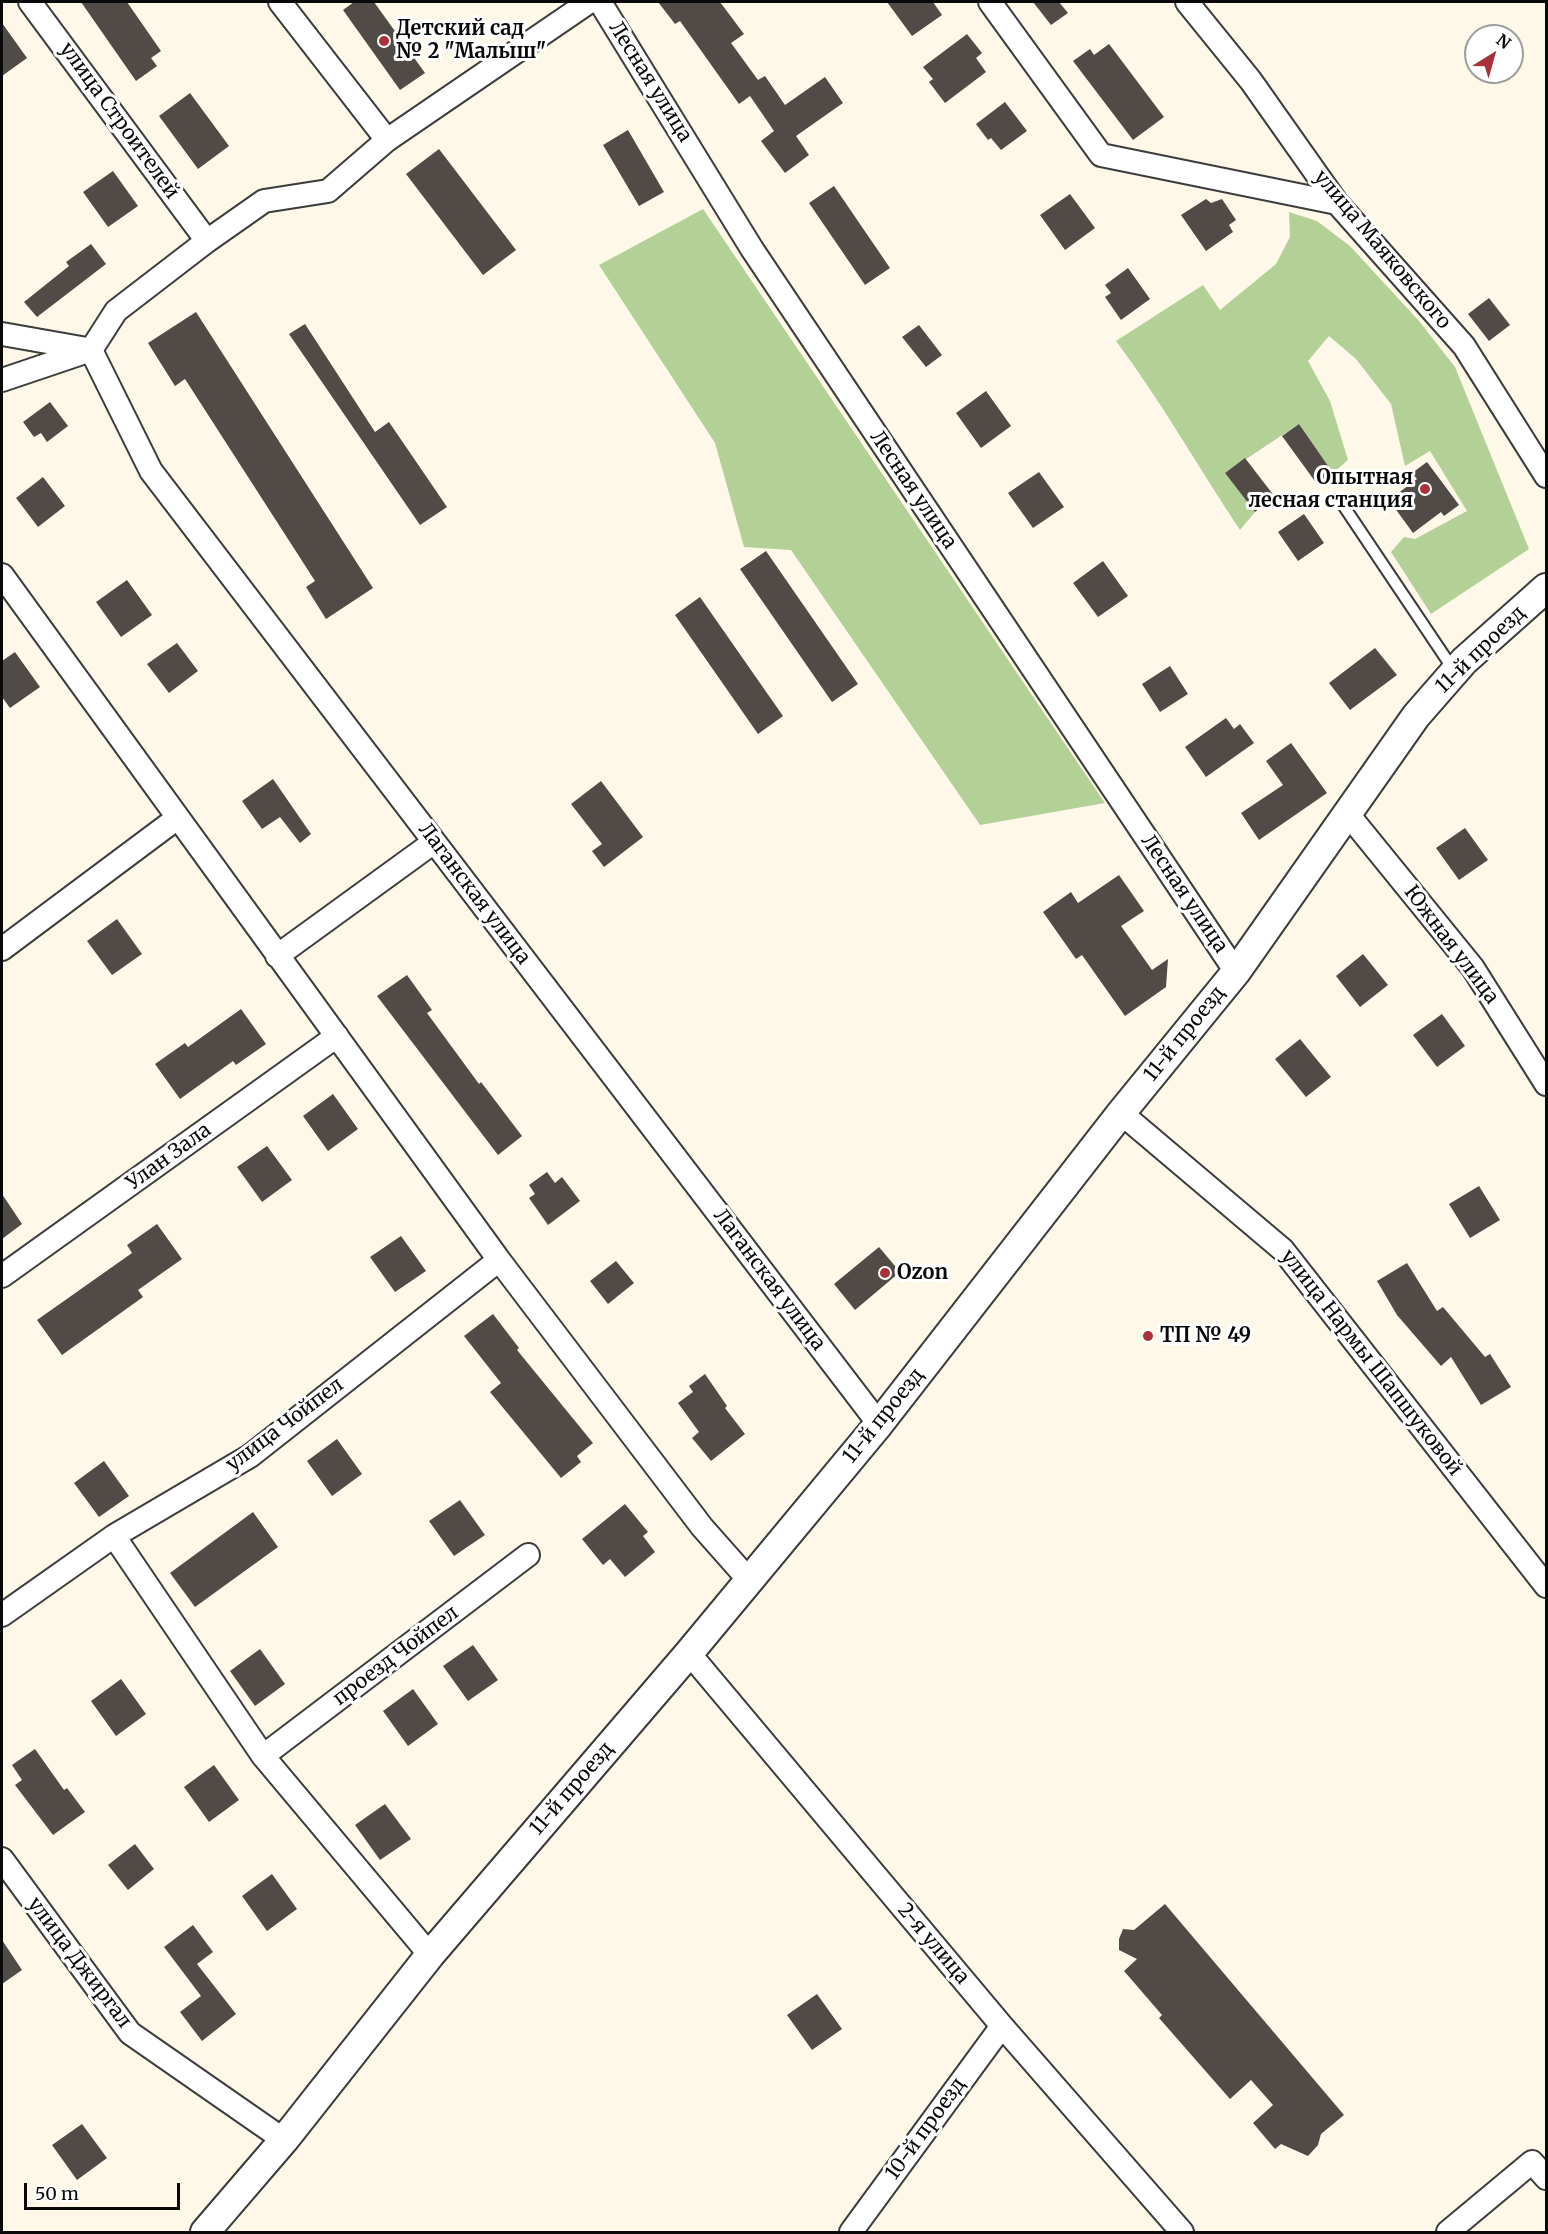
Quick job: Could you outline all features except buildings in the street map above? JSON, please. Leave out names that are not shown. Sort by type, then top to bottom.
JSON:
[{"type":"street","name":"улица Строителей","points":[[30,2],[207,241]]},
{"type":"street","points":[[280,2],[387,140]]},
{"type":"street","points":[[2,380],[92,350],[116,311],[207,241],[264,201],[328,191],[387,140],[589,2]]},
{"type":"street","name":"Лесная улица","points":[[600,2],[752,249],[1236,972]]},
{"type":"street","points":[[990,2],[1101,155],[1337,203]]},
{"type":"street","name":"улица Маяковского","points":[[1187,2],[1251,81],[1337,203],[1464,345],[1546,476]]},
{"type":"street","points":[[2,334],[92,350]]},
{"type":"street","name":"Лаганская улица","points":[[92,350],[151,471],[879,1424]]},
{"type":"street","points":[[5,587],[337,1036],[499,1260],[702,1527],[748,1579]]},
{"type":"street","name":"11-й проезд","points":[[205,2232],[284,2140],[430,1955],[688,1653],[879,1424],[1121,1113],[1236,972],[1416,716],[1455,671],[1546,588]]},
{"type":"street","name":"Южная улица","points":[[1347,813],[1473,968],[1546,1084]]},
{"type":"street","points":[[2,949],[176,819]]},
{"type":"street","points":[[277,956],[434,842]]},
{"type":"street","name":"Улан Зала","points":[[2,1276],[337,1036]]},
{"type":"street","name":"улица Нармы Шапшуковой","points":[[1121,1113],[1283,1250],[1546,1586]]},
{"type":"street","name":"улица Чойпел","points":[[2,1616],[114,1536],[250,1456],[499,1260]]},
{"type":"street","points":[[114,1536],[263,1756],[430,1955]]},
{"type":"street","name":"проезд Чойпел","points":[[263,1756],[528,1555]]},
{"type":"street","name":"2-я улица","points":[[688,1653],[1002,2026],[1182,2232]]},
{"type":"street","name":"улица Джиргал","points":[[2,1859],[130,2033],[284,2140]]},
{"type":"street","name":"10-й проезд","points":[[851,2232],[1002,2026]]},
{"type":"street","points":[[1448,2232],[1539,2170]]},
{"type":"lane","points":[[1343,505],[1455,671]]},
{"type":"green space","points":[[703,209],[1105,803],[980,825],[791,550],[744,547],[715,443],[599,265]]},
{"type":"green space","points":[[1289,212],[1317,221],[1350,246],[1419,321],[1455,367],[1529,549],[1431,614],[1391,552],[1404,537],[1415,539],[1467,511],[1430,451],[1405,466],[1391,404],[1356,359],[1329,336],[1308,361],[1330,401],[1348,460],[1333,473],[1299,424],[1225,473],[1255,512],[1240,530],[1116,341],[1203,285],[1220,310],[1276,264],[1290,237]]},
{"type":"place","name":"Детский сад № 2 \"Малыш\"","points":[[384,41]]},
{"type":"place","name":"Опытная лесная станция","points":[[1425,489]]},
{"type":"place","name":"Ozon","points":[[885,1273]]},
{"type":"place","name":"ТП № 49","points":[[1148,1336]]}]
